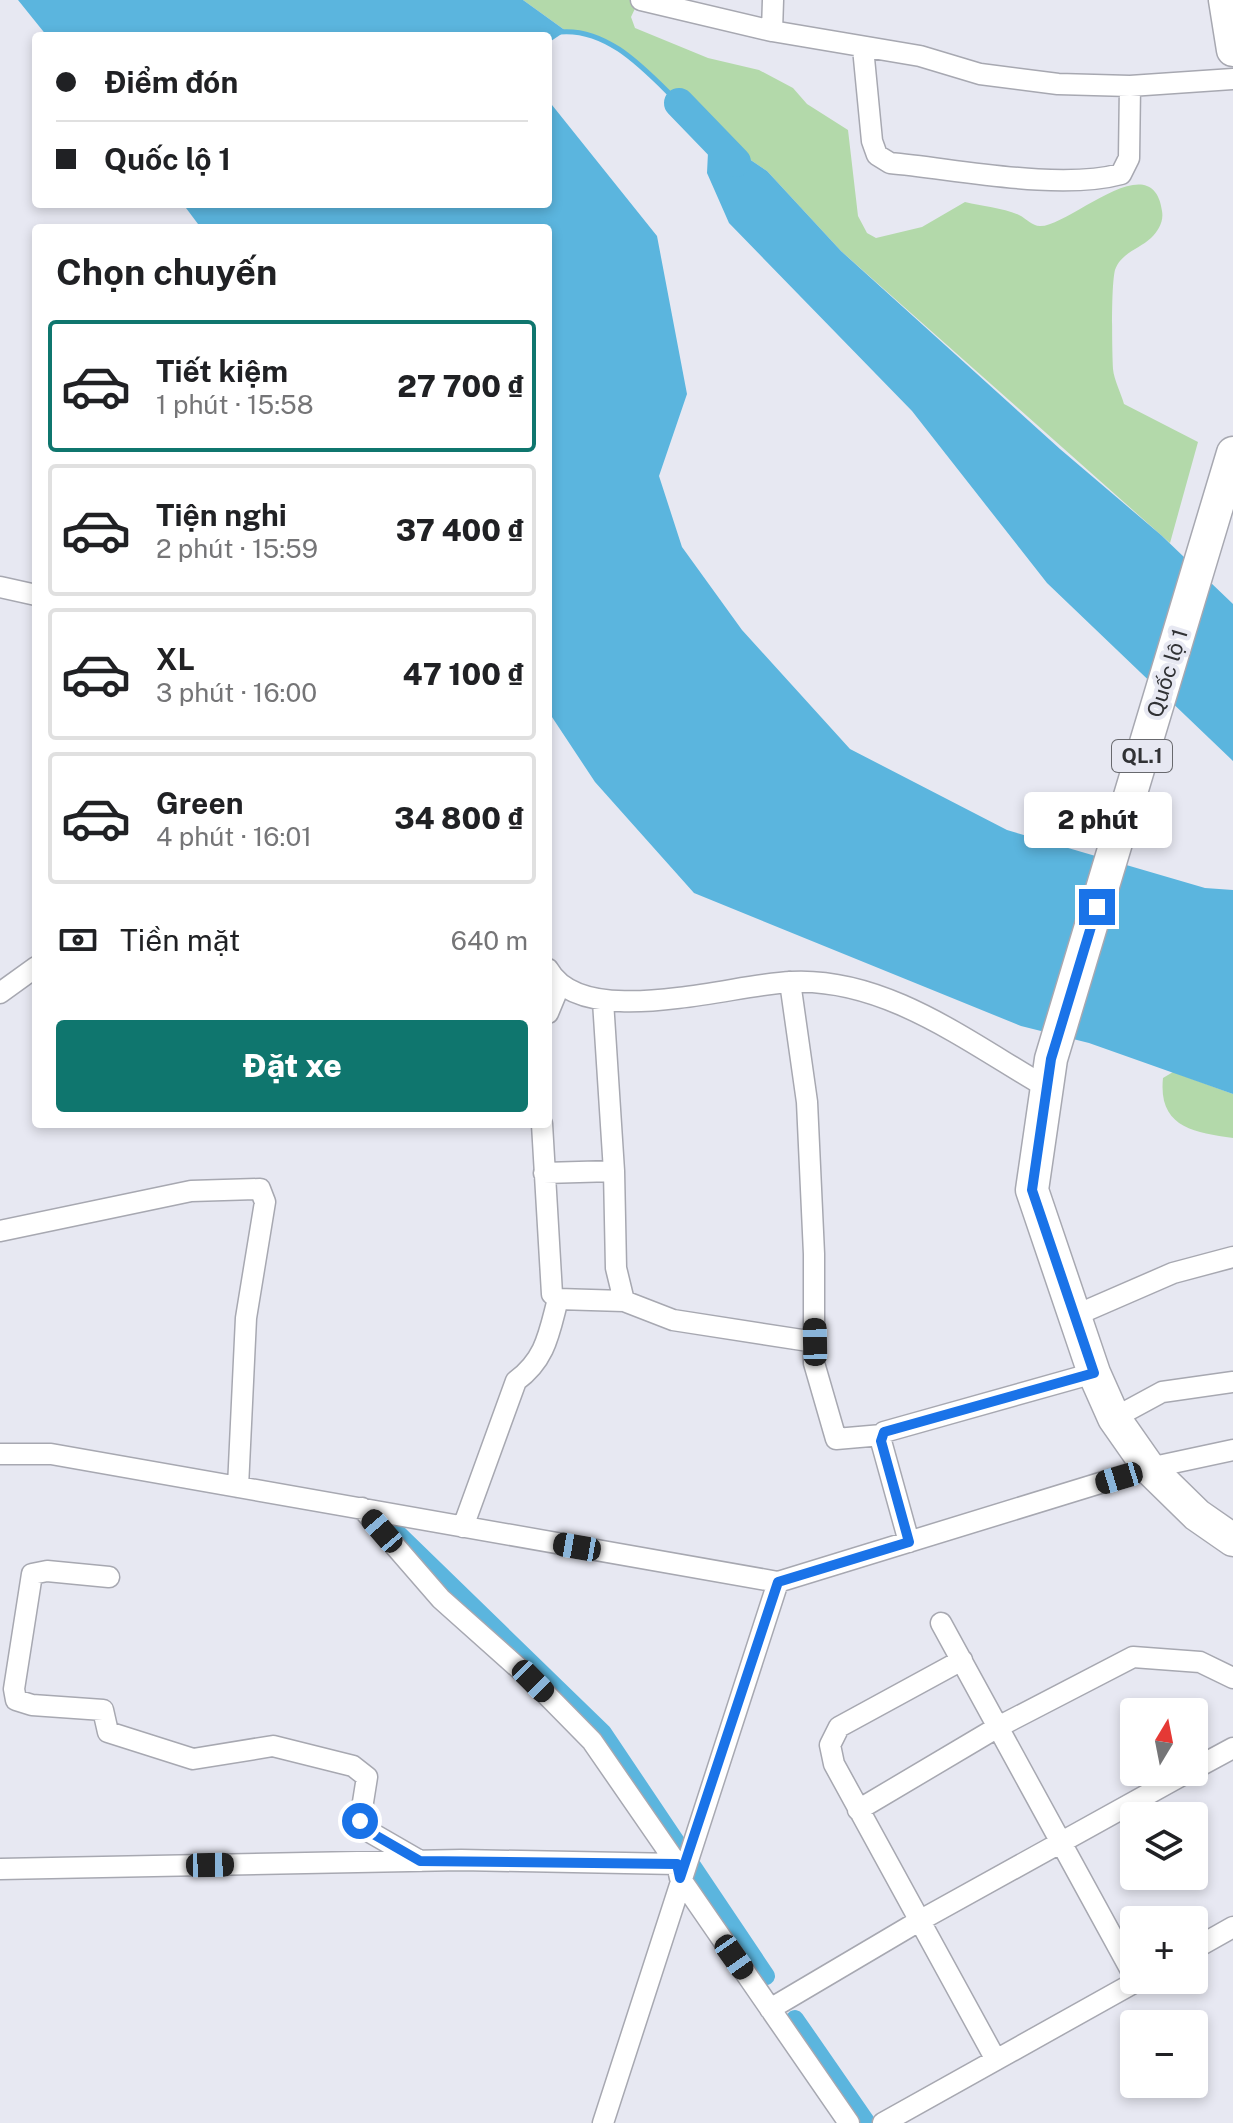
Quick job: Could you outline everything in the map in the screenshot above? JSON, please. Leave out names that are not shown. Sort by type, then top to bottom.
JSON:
[{"type":"main road","points":[[1225,0],[1233,50]]},
{"type":"main road","name":"Quốc lộ 1","points":[[1233,453],[1048,1073],[1032,1190],[1094,1373],[1114,1418],[1149,1468],[1197,1515],[1233,1540]]},
{"type":"street","points":[[641,0],[772,31],[920,56],[980,74],[1058,84],[1130,86],[1233,79]]},
{"type":"street","points":[[772,31],[773,0]]},
{"type":"street","points":[[863,48],[872,141],[877,155],[890,163],[1034,180],[1105,178],[1121,174],[1129,158],[1130,86]]},
{"type":"street","points":[[0,587],[32,594]]},
{"type":"street","points":[[0,993],[32,970]]},
{"type":"street","points":[[554,977],[574,993],[619,1003],[790,982],[833,982],[914,1009],[1048,1073]]},
{"type":"street","points":[[790,982],[807,1102],[814,1363],[836,1439],[882,1435],[888,1430],[1094,1373]]},
{"type":"street","points":[[603,1001],[614,1171],[616,1268],[624,1301]]},
{"type":"street","points":[[542,1128],[549,1282],[552,1294],[558,1299],[624,1301],[673,1320],[815,1342]]},
{"type":"street","points":[[544,1173],[614,1171]]},
{"type":"street","points":[[0,1231],[191,1191],[260,1189],[265,1202],[246,1318],[238,1487]]},
{"type":"street","points":[[1074,1316],[1173,1273],[1233,1257]]},
{"type":"street","points":[[463,1527],[516,1381],[532,1369],[544,1352],[558,1299]]},
{"type":"street","points":[[1114,1418],[1162,1392],[1233,1382]]},
{"type":"street","points":[[882,1435],[909,1542]]},
{"type":"street","points":[[0,1454],[51,1454],[778,1582],[1149,1468],[1233,1450]]},
{"type":"street","points":[[362,1508],[441,1599],[533,1681],[592,1741],[682,1864],[770,2009],[849,2123]]},
{"type":"street","points":[[109,1577],[47,1571],[32,1574],[14,1689],[16,1700],[32,1705],[103,1710],[108,1732],[179,1757],[224,1756],[273,1746],[353,1766],[367,1777],[360,1821],[368,1831],[420,1861]]},
{"type":"street","points":[[603,2123],[682,1864],[778,1582]]},
{"type":"street","points":[[941,1623],[1120,1950]]},
{"type":"street","points":[[858,1810],[998,1727],[1133,1657],[1200,1662],[1233,1678]]},
{"type":"street","points":[[962,1660],[839,1727],[830,1745],[834,1764],[858,1810],[996,2060]]},
{"type":"street","points":[[1208,1761],[1233,1748]]},
{"type":"street","points":[[770,2009],[919,1921],[1162,1786]]},
{"type":"street","points":[[0,1869],[420,1861],[682,1864]]},
{"type":"street","points":[[1208,1941],[1233,1927]]},
{"type":"street","points":[[883,2123],[1120,1988]]},
{"type":"green space","points":[[523,0],[639,0],[631,17],[635,28],[708,58],[759,70],[793,88],[807,104],[848,130],[858,216],[867,233],[876,238],[922,227],[965,202],[1013,213],[1040,226],[1053,223],[1127,186],[1143,185],[1155,192],[1162,211],[1160,226],[1151,238],[1121,259],[1115,270],[1113,369],[1124,404],[1198,442],[1170,543],[841,251],[767,171],[709,132],[626,52],[598,39],[566,31]]},
{"type":"green space","points":[[1173,1072],[1233,1094],[1233,1138],[1192,1129],[1172,1117],[1163,1094],[1163,1078]]},
{"type":"water","points":[[18,0],[523,0],[566,31],[552,40],[552,32],[44,32]]},
{"type":"water","points":[[552,105],[657,236],[687,394],[659,476],[682,547],[742,630],[850,749],[1007,830],[1205,888],[1233,890],[1233,1094],[1089,1043],[1021,1026],[694,893],[595,782],[552,717],[552,224],[198,224],[186,208],[552,208]]},
{"type":"water","points":[[709,132],[767,171],[841,251],[1060,449],[1161,535],[1233,604],[1233,761],[1047,583],[912,411],[729,223],[707,173]]},
{"type":"waterway","points":[[559,32],[577,32],[611,44],[679,103]]},
{"type":"waterway","points":[[679,103],[736,162]]},
{"type":"waterway","points":[[390,1526],[603,1733],[766,1976]]},
{"type":"waterway","points":[[795,2019],[867,2123]]},
{"type":"route","points":[[360,1821],[368,1831],[406,1850],[420,1861],[677,1864],[680,1878],[778,1582],[909,1542],[881,1441],[884,1432],[1094,1373],[1032,1190],[1051,1059],[1097,907]]}]
